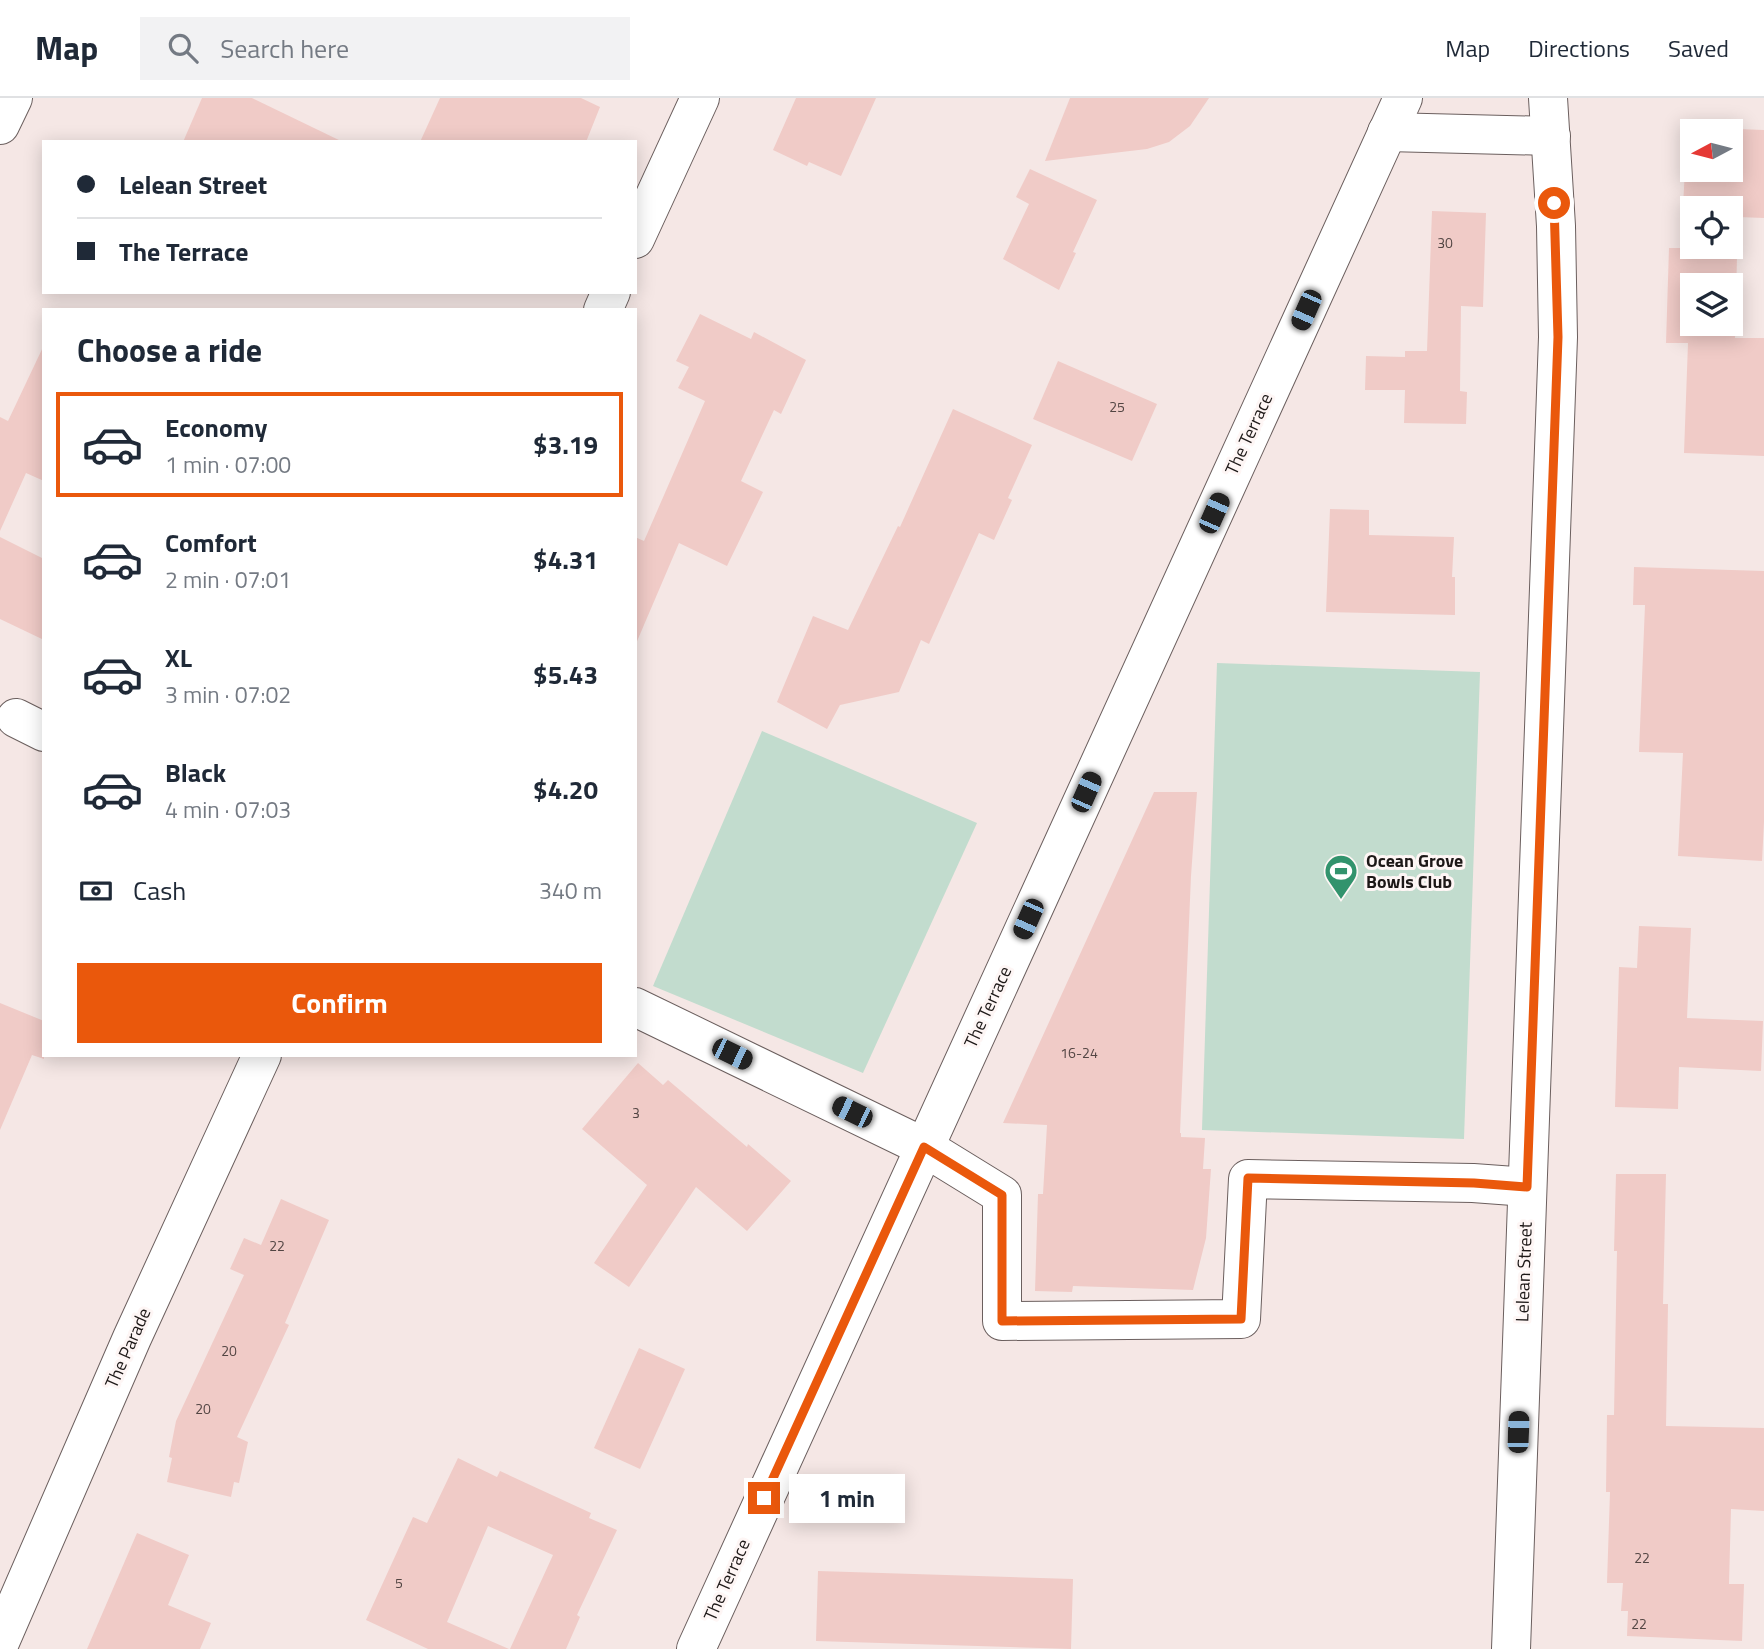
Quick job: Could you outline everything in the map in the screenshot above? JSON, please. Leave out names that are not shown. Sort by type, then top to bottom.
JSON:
[{"type":"street","points":[[0,125],[13,98]]},
{"type":"street","points":[[637,235],[700,98]]},
{"type":"street","name":"The Terrace","points":[[696,1649],[1403,98]]},
{"type":"street","name":"Lelean Street","points":[[1511,1649],[1558,337],[1556,226],[1548,98]]},
{"type":"street","points":[[1387,132],[1551,136]]},
{"type":"street","points":[[637,1008],[924,1147],[1002,1195],[1002,1321],[1241,1319],[1248,1178],[1474,1183],[1527,1187]]},
{"type":"street","name":"The Parade","points":[[0,1642],[132,1338],[261,1057]]},
{"type":"green space","name":"Ocean Grove Bowls Club","points":[[1217,663],[1480,672],[1464,1139],[1202,1130]]},
{"type":"green space","points":[[762,731],[977,823],[863,1073],[653,986]]},
{"type":"building","points":[[202,98],[252,98],[339,140],[184,140]]},
{"type":"building","points":[[440,98],[581,98],[600,107],[587,140],[421,140]]},
{"type":"building","points":[[796,98],[876,98],[841,176],[809,162],[807,166],[773,150]]},
{"type":"building","points":[[1070,98],[1209,98],[1190,126],[1169,142],[1147,149],[1045,161]]},
{"type":"building","points":[[1743,129],[1764,130],[1764,218],[1743,217],[1743,196],[1684,196],[1684,182],[1743,182]]},
{"type":"building","points":[[1030,169],[1097,200],[1059,290],[1003,259],[1029,204],[1016,197]]},
{"type":"building","points":[[1432,211],[1486,213],[1483,307],[1461,306],[1460,391],[1467,392],[1466,424],[1404,423],[1405,390],[1365,390],[1366,356],[1405,357],[1405,351],[1427,351]]},
{"type":"building","points":[[1669,248],[1680,248],[1680,259],[1737,259],[1737,273],[1680,273],[1680,336],[1764,338],[1764,456],[1684,453],[1688,343],[1666,343]]},
{"type":"building","points":[[700,314],[751,339],[754,332],[806,360],[781,414],[774,410],[741,481],[763,492],[727,566],[679,543],[637,641],[637,538],[644,541],[705,401],[678,388],[689,367],[676,361]]},
{"type":"building","points":[[42,349],[42,480],[26,473],[0,531],[0,417],[8,421]]},
{"type":"building","points":[[1058,361],[1157,404],[1132,461],[1033,419]]},
{"type":"building","points":[[953,409],[1032,445],[1008,498],[1012,500],[994,540],[979,533],[929,644],[921,640],[899,692],[840,705],[827,729],[777,702],[813,616],[848,630],[898,526],[900,527]]},
{"type":"building","points":[[1330,509],[1369,510],[1369,535],[1454,537],[1452,577],[1455,577],[1455,615],[1326,612]]},
{"type":"building","points":[[0,537],[42,558],[42,639],[0,619]]},
{"type":"building","points":[[1634,567],[1764,571],[1762,861],[1678,856],[1683,753],[1639,752],[1645,605],[1633,605]]},
{"type":"building","points":[[1154,792],[1197,792],[1180,1133],[1181,1137],[1205,1138],[1203,1169],[1211,1169],[1206,1238],[1193,1290],[1073,1286],[1072,1292],[1035,1291],[1038,1194],[1043,1194],[1047,1125],[1003,1123]]},
{"type":"building","points":[[1639,926],[1691,928],[1687,1018],[1763,1021],[1761,1071],[1679,1067],[1678,1109],[1615,1107],[1619,967],[1637,968]]},
{"type":"building","points":[[0,1003],[42,1020],[44,1059],[32,1055],[0,1130]]},
{"type":"building","points":[[638,1063],[663,1085],[668,1080],[791,1181],[747,1231],[696,1187],[629,1287],[594,1263],[647,1185],[582,1129]]},
{"type":"building","points":[[1616,1174],[1666,1174],[1663,1304],[1668,1304],[1666,1426],[1764,1428],[1764,1511],[1731,1509],[1729,1584],[1744,1584],[1742,1641],[1627,1636],[1628,1611],[1621,1611],[1623,1583],[1607,1583],[1610,1492],[1606,1492],[1607,1415],[1614,1415]]},
{"type":"building","points":[[281,1199],[329,1220],[285,1323],[289,1325],[237,1437],[248,1442],[239,1483],[234,1482],[231,1497],[167,1482],[176,1421],[244,1275],[230,1269],[244,1238],[261,1245]]},
{"type":"building","points":[[639,1348],[685,1369],[640,1469],[594,1448]]},
{"type":"building","points":[[458,1458],[497,1477],[500,1471],[591,1513],[589,1518],[617,1530],[577,1615],[580,1617],[566,1649],[510,1649],[553,1555],[488,1526],[447,1622],[509,1649],[428,1649],[366,1620],[413,1517],[427,1523]]},
{"type":"building","points":[[137,1533],[189,1555],[168,1605],[211,1623],[200,1649],[87,1649]]},
{"type":"building","points":[[818,1571],[1073,1579],[1071,1649],[816,1641]]},
{"type":"place","name":"Ocean Grove Bowls Club","points":[[1341,901]]},
{"type":"route","points":[[764,1498],[924,1147],[1002,1195],[1002,1321],[1241,1319],[1248,1178],[1474,1183],[1527,1187],[1558,337],[1554,203]]}]
